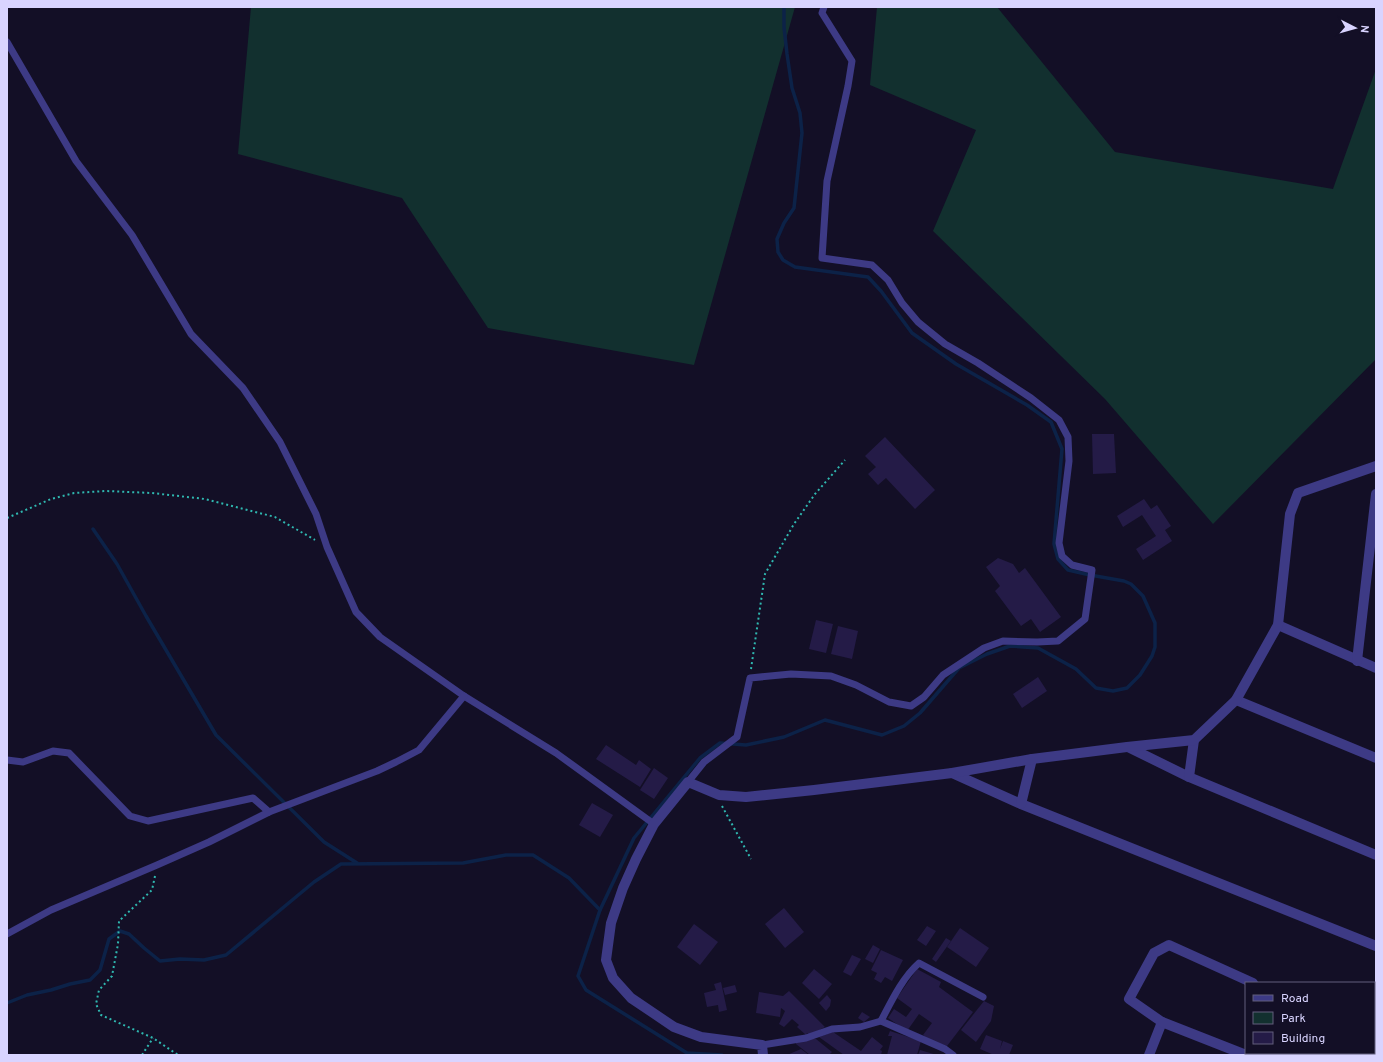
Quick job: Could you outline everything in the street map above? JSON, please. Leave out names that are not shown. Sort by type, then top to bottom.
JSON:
[{"type":"street","points":[[763,1050],[701,1037],[674,1027],[632,998],[613,978],[606,960],[611,923],[623,888],[636,859],[654,824],[688,782],[719,795],[746,797],[952,773],[1032,759],[1194,740],[1236,700],[1278,625],[1290,514],[1298,494],[1376,466]]},
{"type":"street","points":[[1357,661],[1376,494]]},
{"type":"street","points":[[1278,625],[1357,661],[1376,668]]},
{"type":"street","points":[[1236,700],[1376,758]]},
{"type":"street","points":[[1189,777],[1194,740]]},
{"type":"street","points":[[1127,747],[1189,777],[1376,854]]},
{"type":"street","points":[[1021,804],[1032,759]]},
{"type":"street","points":[[952,773],[1021,804],[1376,946]]},
{"type":"street","points":[[1246,1055],[1162,1022],[1129,999],[1154,953],[1169,945],[1251,982]]},
{"type":"street","points":[[1149,1055],[1162,1022]]},
{"type":"lane","points":[[688,782],[704,762],[737,736],[750,678],[791,674],[831,676],[856,685],[889,702],[911,706],[924,697],[943,675],[984,648],[1003,641],[1058,641],[1085,619],[1092,570],[1072,565],[1062,556],[1059,543],[1069,461],[1068,437],[1059,420],[1031,398],[985,367],[944,344],[918,322],[902,302],[888,280],[872,265],[822,258],[827,181],[852,61],[822,13],[824,7]]},
{"type":"lane","points":[[7,42],[76,161],[132,235],[191,334],[243,388],[280,442],[316,514],[327,547],[356,612],[380,637],[464,696],[556,753],[654,824]]},
{"type":"lane","points":[[7,934],[51,910],[209,842],[269,812],[377,771],[419,750],[464,696]]},
{"type":"lane","points":[[7,760],[23,762],[53,750],[69,753],[130,816],[148,821],[253,798],[269,812]]},
{"type":"lane","points":[[881,1022],[888,1006],[911,970],[919,963],[983,997]]},
{"type":"lane","points":[[763,1050],[832,1029],[860,1027],[881,1022],[945,1049],[953,1055]]},
{"type":"path","points":[[750,678],[765,574],[794,524],[815,494],[845,460]]},
{"type":"path","points":[[7,518],[51,499],[74,493],[106,491],[152,493],[205,499],[275,517],[327,547]]},
{"type":"path","points":[[719,795],[721,804],[751,858]]},
{"type":"path","points":[[157,865],[152,890],[119,921],[118,944],[112,976],[99,990],[96,1004],[101,1015],[153,1038],[178,1055]]},
{"type":"path","points":[[142,1055],[153,1038]]},
{"type":"green space","points":[[251,7],[795,7],[694,365],[488,328],[402,198],[238,154]]},
{"type":"green space","points":[[877,7],[997,7],[1115,152],[1333,189],[1376,69],[1376,359],[1213,524],[1105,399],[933,231],[976,130],[870,85]]},
{"type":"building","points":[[1092,434],[1114,434],[1116,473],[1093,474]]},
{"type":"building","points":[[885,437],[935,490],[915,509],[886,478],[878,485],[868,474],[876,467],[865,456]]},
{"type":"building","points":[[1144,499],[1151,509],[1157,505],[1171,526],[1165,530],[1172,541],[1143,560],[1136,549],[1156,536],[1142,515],[1123,527],[1117,516]]},
{"type":"building","points":[[998,558],[1013,564],[1019,573],[1025,568],[1061,617],[1040,632],[1031,619],[1021,626],[995,591],[1000,586],[986,567]]},
{"type":"building","points":[[816,620],[833,624],[826,653],[809,649]]},
{"type":"building","points":[[838,626],[858,631],[852,659],[831,654]]},
{"type":"building","points":[[1038,677],[1047,691],[1022,708],[1013,694]]},
{"type":"building","points":[[606,745],[636,765],[639,760],[651,769],[640,787],[596,759]]},
{"type":"building","points":[[654,768],[668,778],[654,799],[640,790]]},
{"type":"building","points":[[592,803],[613,815],[600,837],[579,825]]},
{"type":"building","points":[[784,908],[804,932],[785,948],[765,924]]},
{"type":"building","points":[[694,924],[718,942],[700,965],[677,947]]},
{"type":"building","points":[[927,926],[936,931],[926,946],[917,940]]},
{"type":"building","points":[[960,928],[989,948],[976,967],[947,947]]},
{"type":"building","points":[[946,938],[951,941],[936,962],[932,959]]},
{"type":"building","points":[[873,945],[880,949],[873,963],[865,959]]},
{"type":"building","points":[[881,950],[903,960],[892,981],[885,977],[881,983],[874,979],[877,973],[871,970]]},
{"type":"building","points":[[852,955],[861,959],[851,976],[843,972]]},
{"type":"building","points":[[814,969],[832,984],[819,999],[802,983]]},
{"type":"building","points":[[917,969],[941,982],[939,987],[973,1012],[947,1046],[930,1040],[923,1035],[932,1023],[919,1014],[907,1031],[888,1018],[894,1009],[906,1017],[912,1009],[897,998]]},
{"type":"building","points":[[721,982],[727,1010],[719,1012],[718,1005],[707,1007],[704,993],[716,990],[714,984]]},
{"type":"building","points":[[735,985],[737,992],[725,995],[723,988]]},
{"type":"building","points":[[789,991],[825,1027],[810,1035],[807,1033],[806,1035],[797,1027],[799,1025],[792,1019],[784,1027],[779,1024],[785,1011],[781,1008],[780,1017],[756,1013],[759,992],[783,996]]},
{"type":"building","points":[[827,995],[831,1000],[830,1006],[826,1011],[819,1003]]},
{"type":"building","points":[[984,1001],[994,1006],[991,1021],[976,1042],[961,1030]]},
{"type":"building","points":[[862,1012],[870,1017],[864,1022],[858,1018]]},
{"type":"building","points":[[890,1031],[921,1041],[917,1055],[887,1055],[892,1036],[888,1036]]},
{"type":"building","points":[[833,1032],[861,1051],[872,1037],[883,1046],[880,1050],[882,1051],[881,1055],[844,1055],[819,1037]]},
{"type":"building","points":[[986,1035],[1002,1041],[1000,1049],[1003,1041],[1013,1045],[1009,1055],[994,1055],[980,1049]]},
{"type":"building","points":[[809,1039],[816,1039],[832,1052],[829,1055],[810,1055],[796,1044]]},
{"type":"building","points":[[801,1049],[809,1055],[787,1055]]},
{"type":"building","points":[[920,1050],[937,1055],[918,1055]]},
{"type":"waterway","points":[[722,1055],[687,1053],[586,990],[578,976],[600,910],[634,838],[700,758],[720,743],[746,745],[784,737],[825,720],[882,735],[904,726],[920,713],[959,668],[987,654],[1010,646],[1038,648],[1076,669],[1096,688],[1113,691],[1127,688],[1140,675],[1152,656],[1155,647],[1155,623],[1143,596],[1131,584],[1124,581],[1068,570],[1058,559],[1054,544],[1062,449],[1051,422],[1027,405],[956,364],[912,333],[881,291],[868,277],[795,267],[783,260],[778,252],[777,239],[784,223],[794,208],[802,133],[800,113],[792,88],[787,54],[784,27],[784,7]]},
{"type":"waterway","points":[[93,529],[117,564],[216,735],[324,842],[357,863]]},
{"type":"waterway","points":[[7,1003],[27,995],[90,980],[100,970],[109,939],[120,931],[129,934],[160,961],[180,959],[204,960],[226,955],[314,882],[341,864],[463,863],[506,855],[533,855],[569,878],[600,910]]}]
